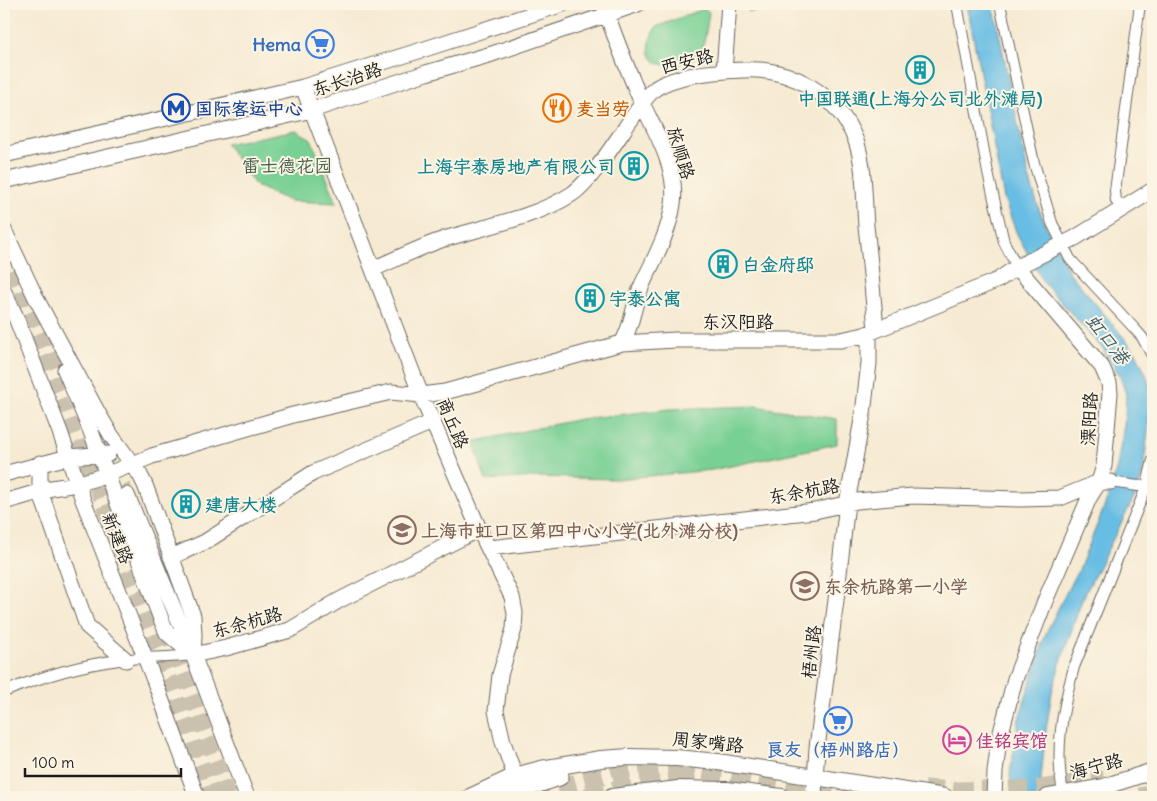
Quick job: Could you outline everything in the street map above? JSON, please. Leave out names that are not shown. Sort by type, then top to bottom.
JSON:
[{"type":"highway","points":[[496,797],[559,776]]},
{"type":"main road","name":"周家嘴路","points":[[470,797],[516,776],[551,767],[629,756],[718,762],[945,797]]},
{"type":"main road","name":"海宁路","points":[[1059,796],[1103,787],[1153,770]]},
{"type":"main road","points":[[612,797],[678,789],[727,790],[782,797]]},
{"type":"street","name":"东长治路","points":[[4,155],[303,87],[563,4]]},
{"type":"street","name":"东长治路","points":[[4,181],[312,110],[492,54],[606,9],[638,4]]},
{"type":"street","points":[[724,71],[729,4]]},
{"type":"street","name":"溧阳路","points":[[957,4],[990,181],[1004,242],[1092,354],[1109,383],[1110,408],[1104,466],[1111,483],[1089,498],[1045,601],[1015,679],[999,740],[994,772],[994,797]]},
{"type":"street","points":[[1000,4],[1041,192],[1060,246],[1074,264],[1134,328],[1153,357]]},
{"type":"street","points":[[1124,210],[1116,201],[1115,191],[1140,4]]},
{"type":"street","name":"旅顺路","points":[[606,9],[642,103],[667,160],[674,202],[669,227],[641,288],[628,334],[622,342]]},
{"type":"street","name":"西安路","points":[[373,269],[443,239],[514,219],[572,194],[590,177],[642,103],[656,88],[670,82],[724,71],[767,70],[796,78],[808,84],[828,100],[848,125],[856,142],[860,161],[873,332]]},
{"type":"street","name":"商丘路","points":[[303,87],[432,422],[479,529],[509,589],[515,613],[512,637],[500,675],[496,711],[503,742],[516,776]]},
{"type":"street","name":"东汉阳路","points":[[4,502],[106,475],[128,459],[152,456],[293,415],[381,394],[399,392],[421,395],[445,392],[622,342],[676,340],[841,340],[873,332],[998,280],[1124,210],[1153,190]]},
{"type":"street","name":"新建路","points":[[4,230],[37,300],[87,422],[167,633],[193,655]]},
{"type":"street","name":"新建路","points":[[4,292],[15,315],[60,432],[77,484],[197,797]]},
{"type":"street","name":"新建路","points":[[37,300],[98,413],[145,485],[193,616],[193,655],[247,797]]},
{"type":"street","name":"梧州路","points":[[814,797],[817,748],[847,503],[863,414],[873,332]]},
{"type":"street","points":[[171,557],[205,542],[313,473],[432,422]]},
{"type":"street","points":[[4,474],[68,457],[99,455],[128,459]]},
{"type":"street","points":[[1059,796],[1058,758],[1060,734],[1067,693],[1074,667],[1146,485],[1153,460]]},
{"type":"street","points":[[40,464],[40,491],[87,626],[126,660]]},
{"type":"street","points":[[1111,483],[1146,485]]},
{"type":"street","name":"东余杭路","points":[[489,548],[814,511],[868,499],[913,496],[1019,499],[1060,498],[1111,483]]},
{"type":"street","points":[[127,494],[193,655]]},
{"type":"street","name":"东余杭路","points":[[4,692],[72,670],[126,660],[193,655],[290,630],[338,601],[479,529]]},
{"type":"green space","points":[[747,4],[788,4],[749,12]]},
{"type":"green space","points":[[703,9],[709,13],[704,41],[698,55],[680,63],[668,65],[655,61],[649,48],[651,37],[656,27]]},
{"type":"green space","name":"雷士德花园","points":[[296,130],[311,139],[337,203],[290,201],[256,186],[226,144]]},
{"type":"green space","points":[[755,406],[837,419],[837,444],[712,470],[616,479],[538,477],[486,480],[473,442],[580,419],[670,409]]},
{"type":"water","name":"虹口港","points":[[967,4],[993,4],[1028,174],[1046,226],[1069,272],[1135,351],[1146,374],[1150,388],[1151,406],[1143,472],[1134,498],[1082,600],[1052,692],[1041,777],[1042,797],[1012,797],[1010,774],[1019,719],[1046,633],[1079,570],[1109,495],[1117,467],[1125,419],[1126,394],[1119,374],[1104,350],[1043,282],[1017,234],[1004,199]]},
{"type":"tunnel","points":[[4,248],[68,385]]},
{"type":"tunnel","points":[[4,273],[91,472],[214,797]]},
{"type":"tunnel","points":[[94,423],[127,495]]},
{"type":"tunnel","points":[[167,631],[229,797]]},
{"type":"tunnel","points":[[531,797],[628,769],[688,764]]},
{"type":"tunnel","points":[[676,772],[699,770],[759,778],[858,797]]},
{"type":"tunnel","points":[[586,797],[639,784],[692,780]]},
{"type":"tunnel","points":[[925,789],[957,791],[1032,790],[1104,780]]},
{"type":"tunnel","points":[[1140,797],[1153,794]]},
{"type":"place","name":"Hema","points":[[320,44]]},
{"type":"place","name":"中国联通(上海分公司北外滩局)","points":[[920,70]]},
{"type":"place","name":"国际客运中心","points":[[176,108]]},
{"type":"place","name":"麦当劳","points":[[557,108]]},
{"type":"place","name":"上海宇泰房地产有限公司","points":[[634,166]]},
{"type":"place","name":"白金府邸","points":[[723,264]]},
{"type":"place","name":"宇泰公寓","points":[[590,298]]},
{"type":"place","name":"建唐大楼","points":[[186,504]]},
{"type":"place","name":"上海市虹口区第四中心小学(北外滩分校)","points":[[402,530]]},
{"type":"place","name":"东余杭路第一小学","points":[[805,586]]},
{"type":"place","name":"良友（梧州路店）","points":[[838,721]]},
{"type":"place","name":"佳铭宾馆","points":[[957,740]]}]
